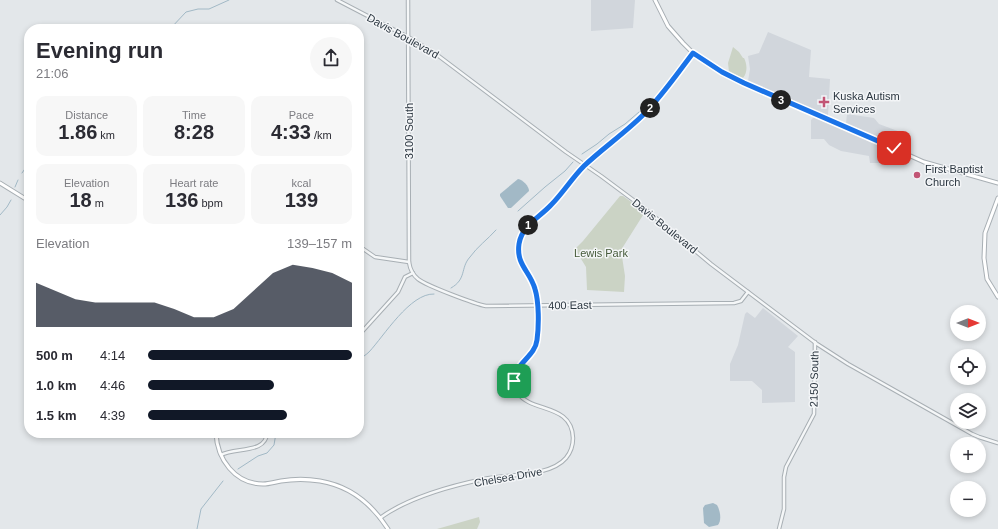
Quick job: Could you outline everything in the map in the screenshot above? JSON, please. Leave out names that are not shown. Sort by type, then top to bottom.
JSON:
[{"type":"main road","points":[[655,0],[665,22],[671,30],[693,53],[722,72],[924,162],[998,183]]},
{"type":"main road","points":[[0,183],[24,198]]},
{"type":"main road","points":[[998,198],[986,230],[984,258],[987,279],[998,297]]},
{"type":"main road","points":[[216,438],[221,455],[231,471],[246,480],[262,484],[296,480],[326,482],[354,494],[367,504],[388,529]]},
{"type":"street","name":"Davis Boulevard","points":[[337,0],[408,37],[436,54],[566,152],[657,218],[707,261],[814,342],[853,367],[979,437],[998,443]]},
{"type":"street","name":"3100 South","points":[[408,0],[409,262]]},
{"type":"street","name":"Chelsea Drive","points":[[380,518],[399,506],[427,495],[487,479],[544,471],[556,466],[567,457],[572,448],[573,439],[572,429],[568,422],[559,414],[523,398],[517,392],[514,383],[516,370],[530,355],[536,345],[537,335],[537,305],[534,286],[523,267],[520,257],[519,246],[521,238],[529,224],[554,202],[585,165],[643,116],[666,89],[693,53]]},
{"type":"street","points":[[364,249],[375,257],[409,262],[413,273],[405,277],[398,292],[364,329]]},
{"type":"street","name":"400 East","points":[[413,273],[422,281],[480,305],[736,303],[742,300],[748,292]]},
{"type":"street","name":"2150 South","points":[[779,529],[784,506],[784,477],[786,467],[814,414],[814,342]]},
{"type":"street","points":[[221,455],[228,451],[241,450],[261,445],[266,441],[266,438]]},
{"type":"shaded area","points":[[591,0],[635,0],[633,28],[591,31]]},
{"type":"shaded area","points":[[768,32],[811,50],[809,77],[830,79],[828,116],[748,81],[750,69],[748,56],[759,53]]},
{"type":"shaded area","points":[[847,114],[874,118],[879,124],[903,133],[899,148],[846,124]]},
{"type":"shaded area","points":[[814,117],[883,147],[883,163],[870,163],[869,156],[841,151],[829,145],[824,139],[811,139],[811,120]]},
{"type":"shaded area","points":[[763,308],[798,336],[788,347],[795,352],[795,402],[762,403],[762,390],[752,381],[730,381],[730,364],[738,345],[745,314],[747,312],[755,318]]},
{"type":"green space","points":[[733,47],[745,60],[746,71],[743,78],[729,72],[728,63]]},
{"type":"green space","name":"Lewis Park","points":[[620,196],[623,196],[645,212],[621,250],[625,276],[624,292],[587,290],[586,267],[575,249]]},
{"type":"green space","points":[[479,517],[480,522],[477,529],[437,529]]},
{"type":"water","points":[[518,179],[528,187],[529,191],[511,208],[508,208],[500,194]]},
{"type":"water","points":[[713,503],[718,507],[720,520],[718,525],[709,527],[704,523],[703,508],[705,505]]},
{"type":"waterway","points":[[175,24],[186,12],[198,9],[209,9],[229,0]]},
{"type":"waterway","points":[[582,154],[625,124],[639,112]]},
{"type":"waterway","points":[[518,211],[565,171],[573,162]]},
{"type":"waterway","points":[[15,187],[18,180]]},
{"type":"waterway","points":[[0,215],[11,200]]},
{"type":"waterway","points":[[451,288],[459,281],[465,265],[473,253],[496,230]]},
{"type":"waterway","points":[[364,356],[398,317],[416,300],[434,294]]},
{"type":"waterway","points":[[238,469],[258,456],[267,453],[274,445],[275,438]]},
{"type":"waterway","points":[[197,529],[201,509],[223,481]]},
{"type":"place","name":"Kuska Autism Services","points":[[824,102]]},
{"type":"place","name":"First Baptist Church","points":[[917,175]]},
{"type":"route","points":[[514,381],[514,376],[518,368],[534,350],[537,337],[536,293],[533,283],[524,270],[520,257],[519,249],[522,234],[532,220],[554,202],[582,168],[643,116],[666,89],[693,53],[729,76],[894,148]]}]
